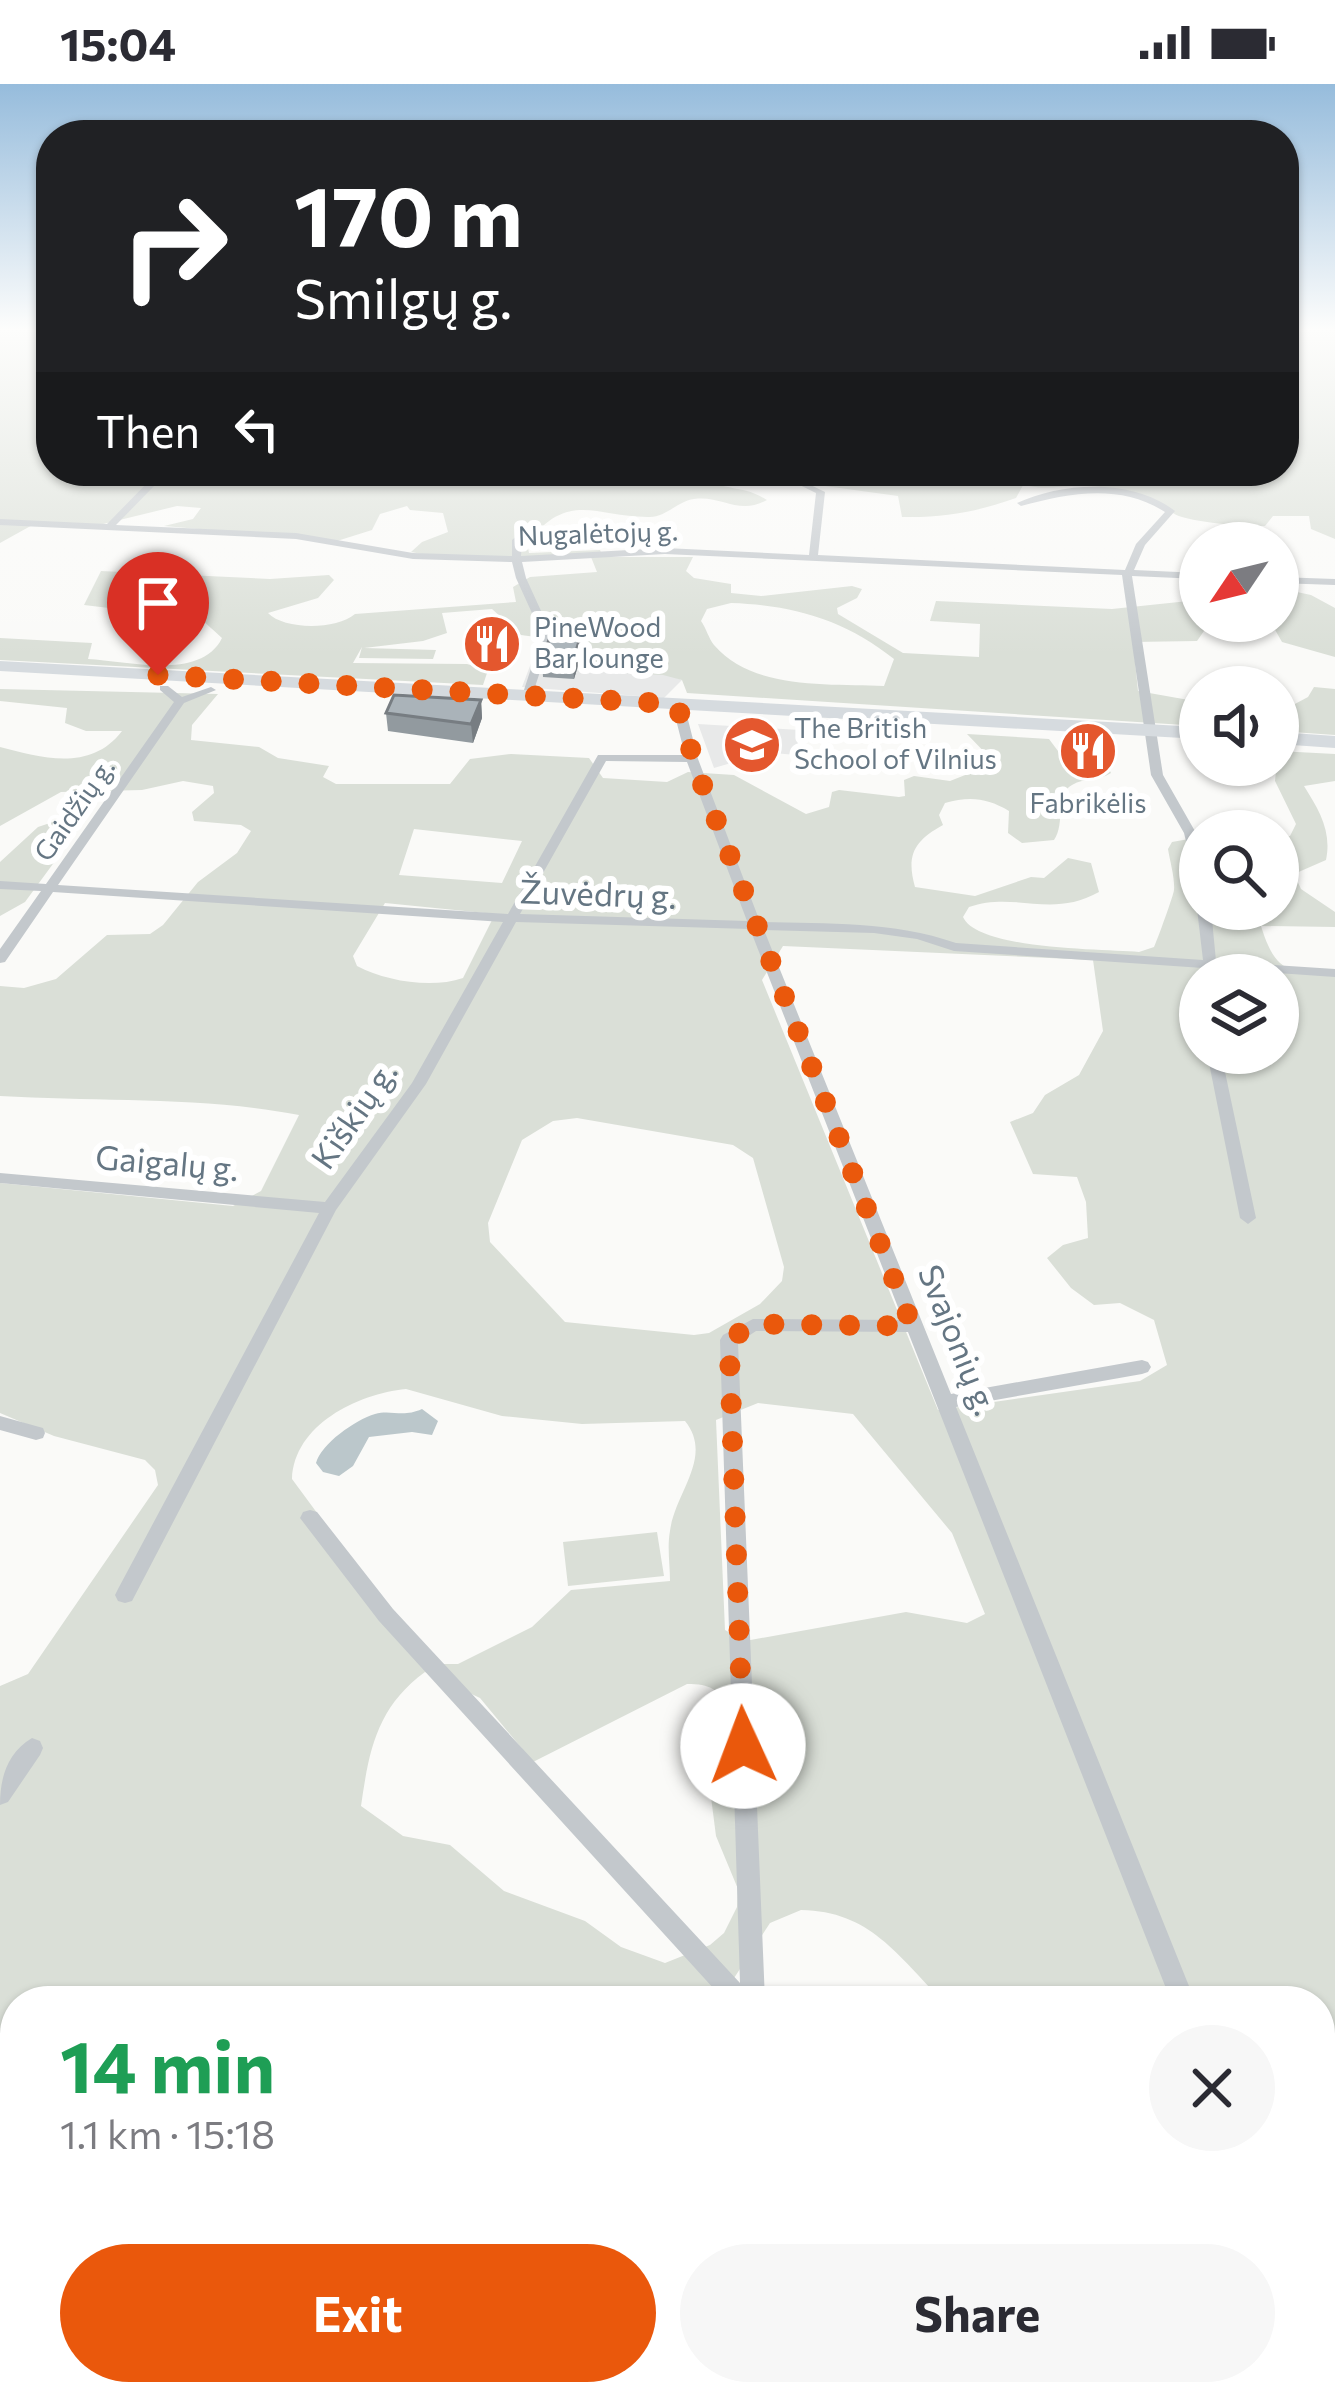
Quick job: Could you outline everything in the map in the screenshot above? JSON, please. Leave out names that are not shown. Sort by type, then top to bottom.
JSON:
[{"type":"main road","points":[[0,666],[677,707]]},
{"type":"main road","points":[[0,683],[172,695],[212,690],[677,707],[1179,735]]},
{"type":"main road","points":[[1299,742],[1335,745]]},
{"type":"street","points":[[109,527],[150,486]]},
{"type":"street","points":[[807,486],[820,492],[813,558]]},
{"type":"street","points":[[1021,503],[1061,492],[1098,490],[1148,499],[1170,511],[1141,544],[1127,575],[1161,789],[1179,816]]},
{"type":"street","name":"Nugalėtojų g.","points":[[0,522],[296,536],[388,555],[516,559],[643,551],[1179,576]]},
{"type":"street","points":[[527,696],[547,635],[526,597],[516,559],[517,540],[529,529]]},
{"type":"street","points":[[1299,581],[1335,582]]},
{"type":"street","name":"Gaidžių g.","points":[[5,953],[172,695]]},
{"type":"street","name":"Svajonių g.","points":[[677,707],[755,925],[1177,1986]]},
{"type":"street","name":"Kiškių g.","points":[[125,1595],[329,1208],[419,1084],[508,917],[602,757],[692,759]]},
{"type":"street","name":"Žuvėdrų g.","points":[[0,885],[508,917],[874,929],[919,935],[954,947],[1179,966]]},
{"type":"street","name":"Žuvėdrų g.","points":[[1299,972],[1335,973]]},
{"type":"street","points":[[1218,1074],[1248,1218]]},
{"type":"street","name":"Gaigalų g.","points":[[0,1178],[329,1208]]},
{"type":"street","points":[[752,1986],[729,1340],[753,1324],[912,1326]]},
{"type":"street","points":[[945,1402],[1142,1367]]},
{"type":"street","points":[[0,1423],[36,1433]]},
{"type":"street","points":[[310,1518],[386,1615],[728,1986]]},
{"type":"street","points":[[0,1795],[32,1748]]},
{"type":"shaded area","points":[[0,438],[36,438],[36,486],[727,486],[767,500],[739,506],[694,499],[650,517],[571,511],[542,526],[527,543],[529,553],[600,550],[603,557],[693,557],[686,571],[694,578],[731,584],[731,593],[761,596],[852,586],[862,589],[857,598],[837,608],[838,614],[903,653],[979,657],[980,624],[930,621],[936,601],[1112,609],[1179,602],[1179,641],[1133,642],[1138,691],[1179,698],[1179,725],[687,693],[682,680],[663,675],[587,671],[586,644],[521,635],[492,609],[442,613],[447,633],[423,641],[364,648],[436,650],[433,659],[359,658],[362,647],[353,663],[467,664],[488,670],[483,685],[0,660],[0,638],[92,643],[88,659],[162,665],[198,660],[222,638],[201,619],[84,605],[101,571],[270,579],[329,575],[334,580],[318,598],[268,613],[286,623],[310,626],[336,623],[355,614],[516,602],[513,587],[530,577],[597,572],[591,557],[454,560],[411,552],[448,532],[443,513],[407,506],[380,514],[372,530],[337,541],[164,526],[193,519],[201,508],[177,506],[99,525],[36,523],[0,543]],"holes":[[[731,603],[817,617],[857,634],[894,659],[884,686],[793,682],[750,670],[714,645],[701,621],[707,609]]]},
{"type":"shaded area","points":[[1299,438],[1335,438],[1335,539],[1311,529],[1309,516],[1210,522],[1179,516],[1155,501],[1092,486],[1299,486]]},
{"type":"shaded area","points":[[825,486],[1023,486],[1016,498],[1001,503],[946,515],[902,517],[898,496]]},
{"type":"shaded area","points":[[1299,592],[1335,608],[1335,657],[1282,642],[1299,642]]},
{"type":"shaded area","points":[[541,637],[586,644],[682,680],[664,698],[522,687]]},
{"type":"shaded area","points":[[1314,687],[1335,689],[1335,735],[1299,732],[1299,702]]},
{"type":"shaded area","points":[[0,689],[218,694],[192,725],[191,740],[259,747],[278,758],[329,766],[323,777],[336,784],[450,784],[470,759],[511,754],[589,758],[603,778],[667,782],[688,772],[734,775],[806,814],[829,807],[832,792],[839,790],[899,797],[905,796],[904,780],[914,776],[950,781],[988,766],[991,759],[967,734],[1049,739],[1064,759],[1108,767],[1111,773],[1067,790],[1054,840],[1022,843],[1008,833],[1009,811],[993,803],[970,799],[945,803],[939,815],[943,825],[925,837],[912,858],[915,887],[975,896],[1031,877],[1044,878],[1068,858],[1091,863],[1099,892],[1082,900],[986,903],[969,907],[963,917],[973,928],[1016,942],[1139,952],[1154,947],[1173,893],[1168,849],[1179,841],[1179,930],[1263,930],[1273,954],[1179,954],[1179,1074],[1299,1074],[1299,972],[1335,976],[1335,1986],[929,1986],[864,1927],[825,1912],[801,1910],[770,1923],[729,1986],[0,1986],[0,1686],[28,1674],[158,1485],[155,1470],[145,1460],[54,1436],[0,1413],[0,1183],[233,1206],[261,1191],[299,1115],[188,1102],[0,1096],[0,986],[24,988],[56,979],[107,935],[150,934],[198,882],[237,853],[251,831],[241,825],[194,821],[192,812],[214,793],[213,786],[183,781],[142,790],[61,792],[0,826],[0,747],[49,758],[81,757],[110,744],[122,731],[86,731],[65,723],[67,708],[0,701]],"holes":[[[414,829],[522,841],[502,883],[399,875]],[[385,903],[495,914],[463,978],[409,982],[357,966],[353,956]],[[783,946],[1093,960],[1103,1031],[1079,1075],[1045,1095],[1033,1113],[1010,1122],[1033,1174],[1077,1177],[1086,1202],[1088,1238],[1063,1245],[1047,1258],[1071,1288],[1094,1305],[1120,1303],[1154,1320],[1167,1365],[1140,1381],[938,1410],[762,980]],[[577,1118],[733,1145],[753,1158],[784,1267],[782,1281],[760,1304],[709,1333],[565,1322],[490,1242],[488,1223],[522,1140],[553,1121]],[[406,1389],[502,1416],[582,1424],[685,1421],[693,1434],[694,1461],[670,1531],[670,1581],[571,1590],[532,1627],[458,1664],[441,1664],[371,1586],[292,1479],[295,1460],[316,1428],[349,1405],[387,1392]],[[758,1403],[853,1414],[952,1533],[985,1614],[967,1623],[906,1612],[745,1641],[725,1630],[716,1420]],[[425,1672],[480,1698],[533,1762],[687,1684],[713,1689],[722,1697],[731,1710],[707,1766],[716,1836],[738,1889],[737,1907],[724,1933],[710,1945],[665,1963],[621,1947],[585,1921],[504,1891],[450,1845],[403,1836],[361,1806],[378,1731],[409,1686]]]},
{"type":"shaded area","name":"The British School of Vilnius","points":[[698,724],[800,730],[796,755],[762,752],[760,765],[731,763],[714,768]]},
{"type":"shaded area","points":[[1299,752],[1335,754],[1335,781],[1304,786],[1326,830],[1326,860],[1299,872],[1299,810],[1289,810],[1277,786],[1299,786]]},
{"type":"shaded area","points":[[72,821],[80,827],[25,902],[0,916],[0,862],[38,827]]},
{"type":"shaded area","points":[[1299,885],[1335,912],[1335,927],[1299,927]]},
{"type":"shaded area","points":[[422,1409],[438,1421],[432,1435],[412,1432],[369,1437],[353,1466],[339,1476],[323,1472],[316,1463],[332,1441],[367,1417]]},
{"type":"shaded area","points":[[657,1532],[664,1576],[568,1586],[563,1542]]},
{"type":"building","points":[[554,626],[583,628],[573,661],[542,659]]},
{"type":"building","points":[[394,695],[481,700],[471,724],[386,713]]},
{"type":"place","name":"PineWood Bar lounge","points":[[492,644]]},
{"type":"place","name":"The British School of Vilnius","points":[[752,745]]},
{"type":"place","name":"Fabrikėlis","points":[[1088,751]]},
{"type":"route","points":[[158,675],[677,704],[698,773],[912,1326],[753,1324],[729,1340],[743,1746]]}]
